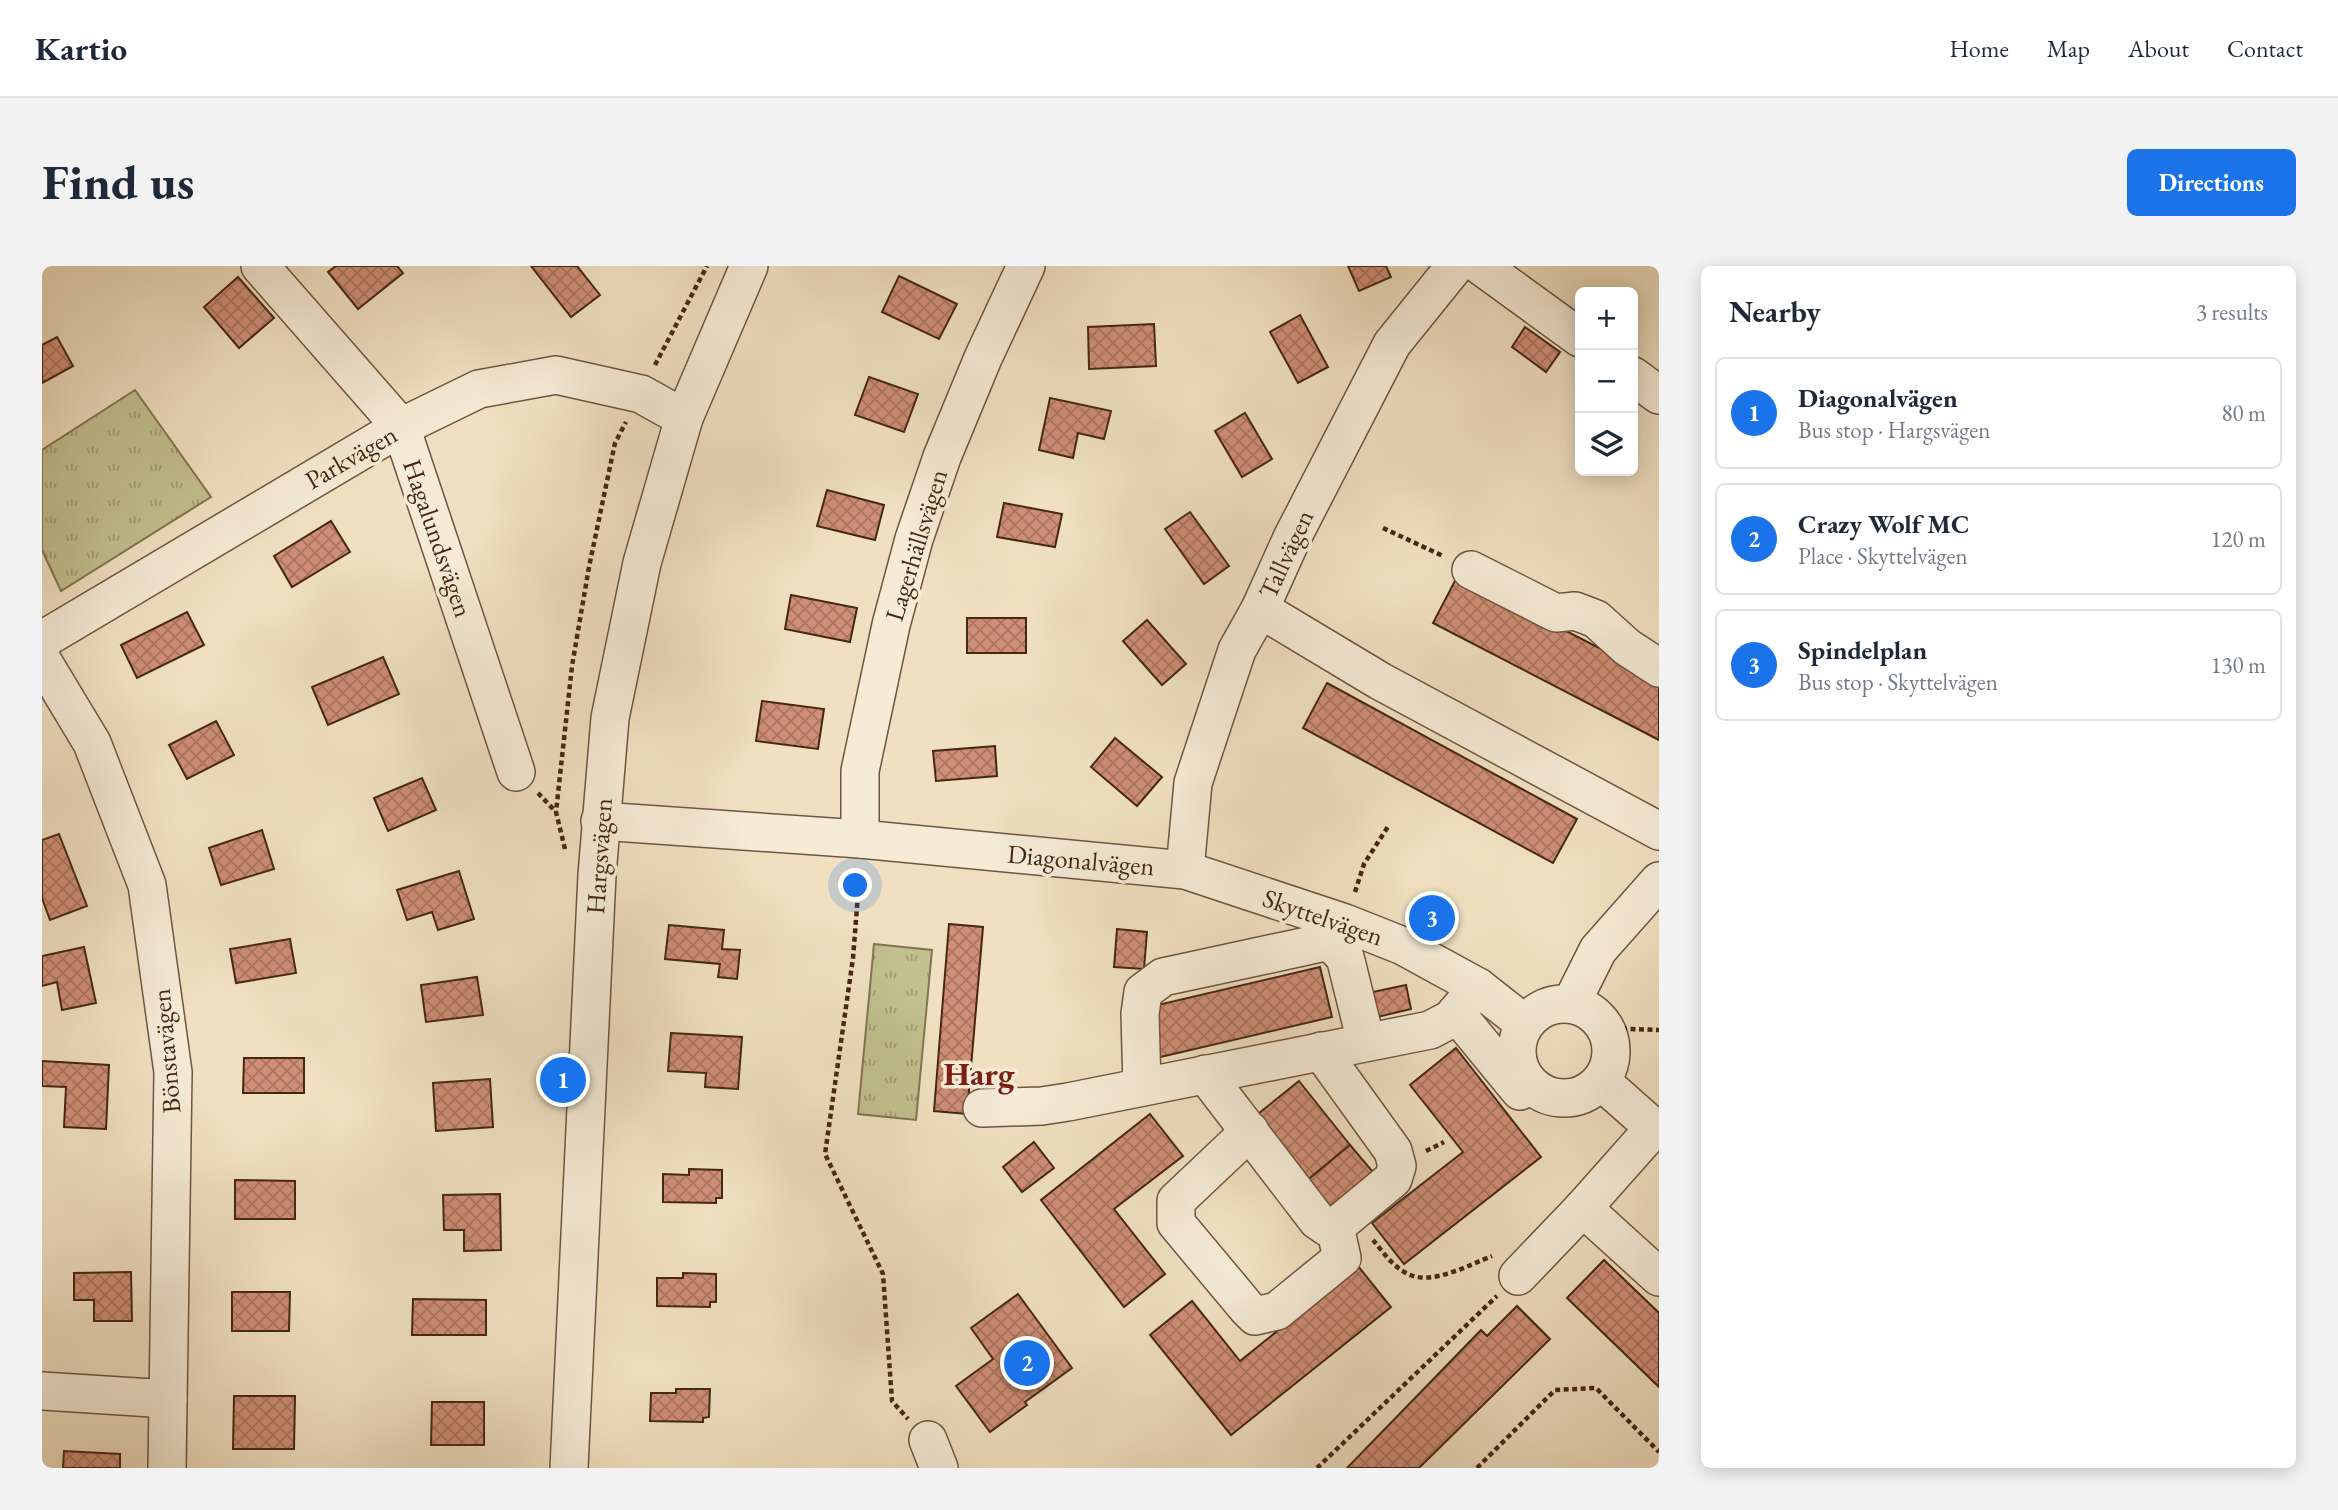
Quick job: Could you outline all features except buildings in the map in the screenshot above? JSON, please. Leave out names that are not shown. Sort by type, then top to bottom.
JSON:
[{"type":"street","name":"Hagalundsvägen","points":[[260,266],[401,427],[516,772]]},
{"type":"street","name":"Hargsvägen","points":[[569,1468],[600,821],[610,718],[642,563],[684,418],[749,266]]},
{"type":"street","name":"Lagerhällsvägen","points":[[860,839],[860,771],[891,625],[914,539],[942,457],[982,358],[1026,266]]},
{"type":"street","name":"Tallvägen","points":[[1185,870],[1193,783],[1237,650],[1392,344],[1455,266]]},
{"type":"street","points":[[1481,266],[1575,334]]},
{"type":"street","name":"Parkvägen","points":[[42,640],[401,427],[479,389],[556,375],[641,394],[684,418]]},
{"type":"street","points":[[1638,380],[1659,395]]},
{"type":"street","points":[[1471,570],[1556,613],[1575,611],[1596,620],[1627,647],[1659,668]]},
{"type":"street","points":[[1260,609],[1380,681],[1659,831]]},
{"type":"street","name":"Bönstavägen","points":[[42,660],[92,743],[147,885],[173,1072],[167,1468]]},
{"type":"street","name":"Diagonalvägen","points":[[600,821],[860,839],[1185,870]]},
{"type":"street","name":"Skyttelvägen","points":[[1185,870],[1345,923],[1403,946],[1467,1000],[1525,1024]]},
{"type":"street","points":[[1571,1004],[1598,950],[1659,881]]},
{"type":"street","points":[[1142,1087],[1140,1014],[1143,992],[1163,977],[1329,941],[1345,957],[1366,1042]]},
{"type":"street","points":[[982,1108],[1042,1106],[1430,1030],[1451,1019],[1467,1000],[1520,1091]]},
{"type":"street","points":[[1558,1004],[1571,1004],[1584,1008],[1605,1028],[1611,1055],[1601,1081],[1589,1091],[1574,1098],[1558,1099],[1542,1094],[1520,1071],[1516,1055],[1517,1038],[1534,1014],[1558,1004]]},
{"type":"street","points":[[1205,1074],[1317,1220],[1327,1227],[1343,1221],[1393,1179],[1397,1166],[1393,1151],[1321,1051]]},
{"type":"street","points":[[1518,1276],[1656,1130],[1601,1081]]},
{"type":"street","points":[[1250,1131],[1176,1201],[1176,1223],[1255,1316],[1277,1311],[1342,1258],[1343,1221]]},
{"type":"street","points":[[1583,1208],[1659,1277]]},
{"type":"street","points":[[42,1391],[168,1399]]},
{"type":"path","points":[[1383,528],[1471,570]]},
{"type":"path","points":[[1345,923],[1364,864],[1389,825]]},
{"type":"path","points":[[860,839],[853,958],[825,1154],[883,1274],[892,1401],[933,1454]]},
{"type":"path","points":[[1605,1028],[1659,1030]]},
{"type":"path","points":[[1343,1221],[1409,1275],[1428,1279],[1515,1248],[1544,1248]]},
{"type":"path","points":[[1317,1468],[1518,1276]]},
{"type":"path","points":[[1477,1468],[1555,1390],[1596,1388],[1659,1452]]},
{"type":"green space","points":[[135,390],[211,497],[61,591],[42,550],[42,450]]},
{"type":"green space","points":[[874,944],[932,950],[916,1120],[858,1114]]},
{"type":"place","name":"Spindelplan","points":[[1432,918]]},
{"type":"place","name":"Diagonalvägen","points":[[563,1080]]},
{"type":"place","name":"Crazy Wolf MC","points":[[1027,1363]]},
{"type":"district","name":"Harg","points":[[979,1073]]}]
